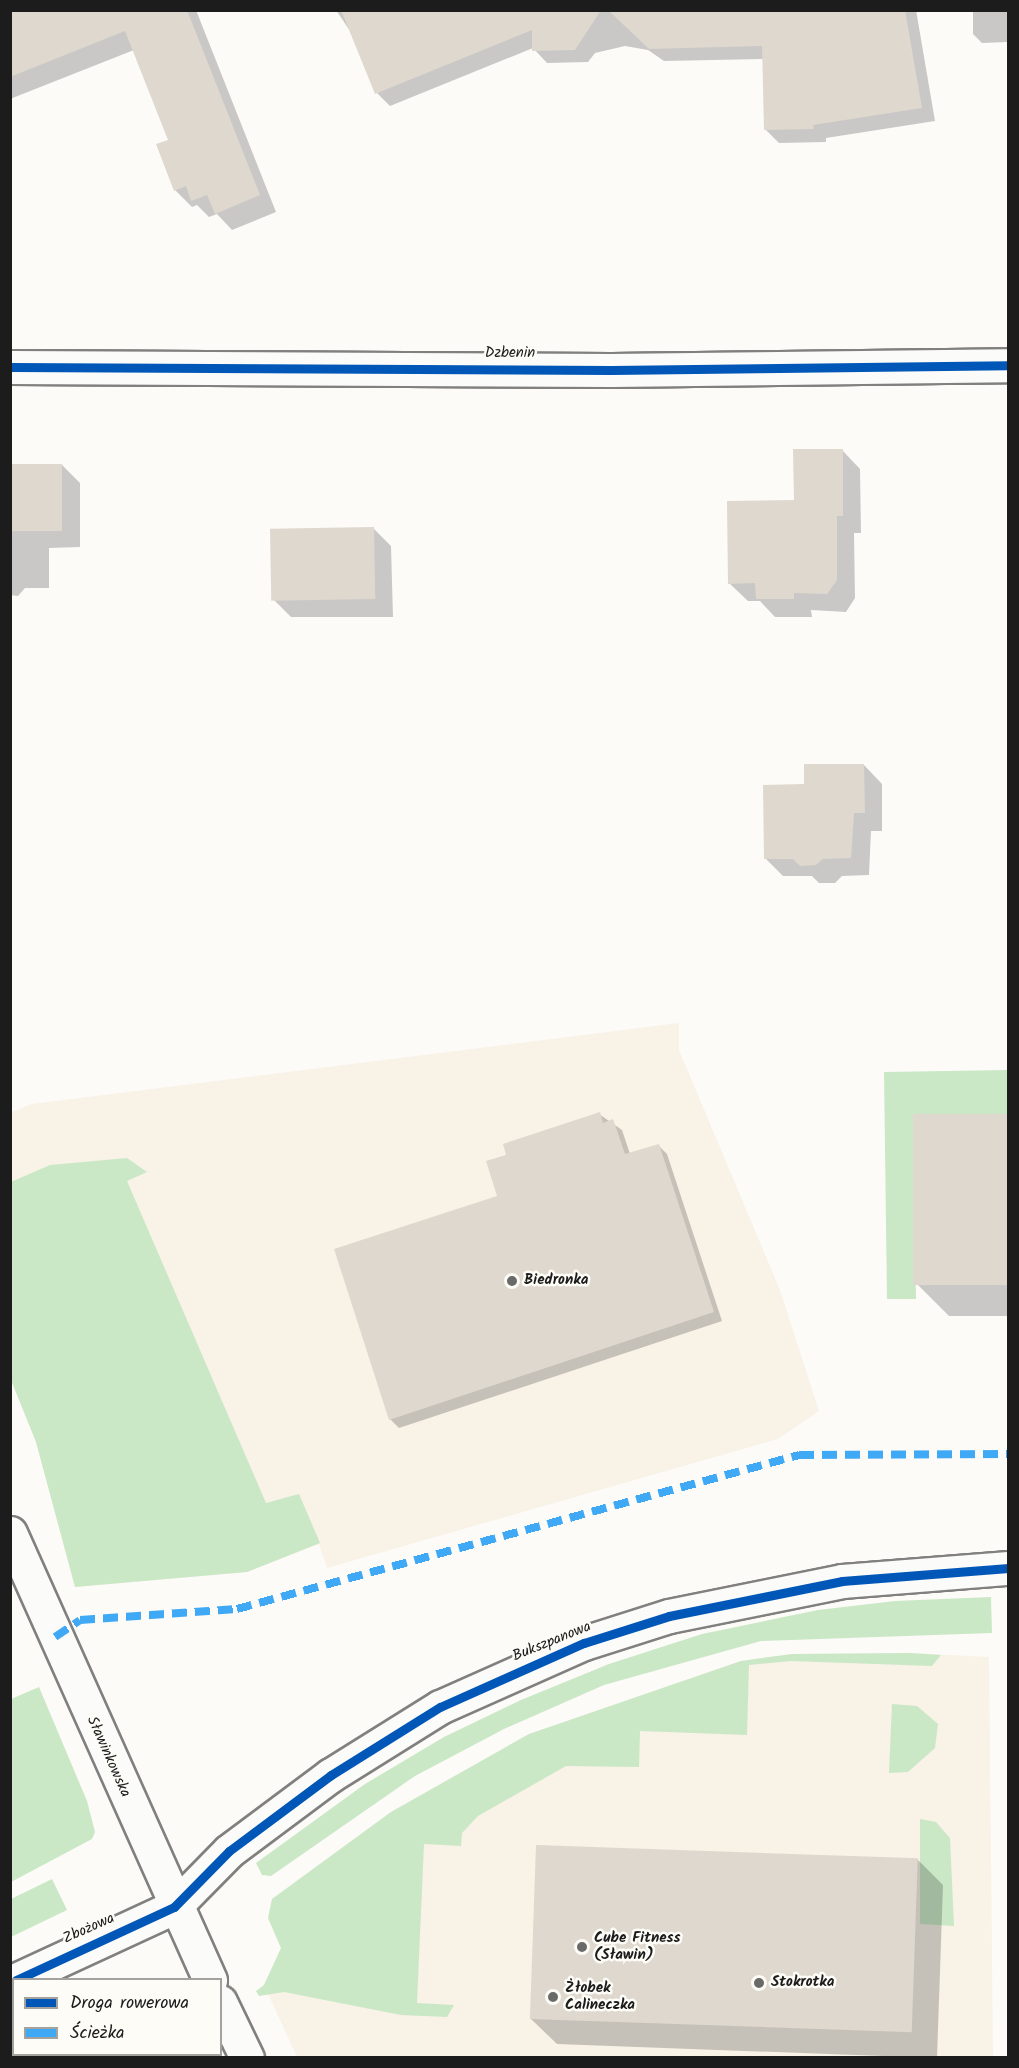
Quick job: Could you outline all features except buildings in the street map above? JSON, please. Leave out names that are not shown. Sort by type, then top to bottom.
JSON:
[{"type":"street","name":"Dzbenin","points":[[10,367],[611,370],[1008,365]]},
{"type":"street","name":"Sławinkowska","points":[[10,1533],[174,1907],[209,1978]]},
{"type":"street","name":"Bukszpanowa","points":[[174,1907],[229,1851],[331,1775],[440,1707],[584,1643],[669,1616],[820,1585],[897,1574],[1008,1568]]},
{"type":"street","name":"Zbożowa","points":[[20,1978],[174,1907]]},
{"type":"street","points":[[222,2006],[247,2058]]},
{"type":"shaded area","points":[[679,1023],[679,1050],[780,1290],[819,1411],[778,1439],[327,1568],[319,1544],[247,1572],[75,1587],[36,1442],[11,1380],[10,1113],[32,1104]]},
{"type":"shaded area","points":[[910,1653],[989,1657],[993,2057],[297,2057],[264,1985],[281,1948],[268,1918],[272,1899],[391,1812],[529,1734],[741,1661],[792,1654]]},
{"type":"green space","points":[[1008,1070],[1008,1114],[913,1115],[916,1299],[887,1299],[884,1072]]},
{"type":"green space","points":[[127,1158],[147,1172],[127,1181],[266,1503],[299,1494],[320,1543],[247,1572],[75,1587],[36,1442],[11,1380],[11,1182],[50,1165]]},
{"type":"green space","points":[[991,1597],[992,1633],[761,1641],[604,1685],[504,1729],[415,1776],[271,1876],[262,1875],[256,1863],[365,1784],[444,1737],[521,1700],[609,1664],[702,1634],[818,1610],[895,1601]]},
{"type":"green space","points":[[792,1654],[941,1655],[932,1666],[791,1661],[749,1665],[747,1735],[640,1731],[639,1767],[566,1766],[478,1816],[462,1833],[461,1846],[424,1844],[417,2003],[454,2005],[447,2017],[401,2015],[284,1992],[259,1996],[256,1991],[264,1985],[281,1948],[268,1918],[272,1899],[391,1812],[529,1734],[741,1661]]},
{"type":"green space","points":[[39,1687],[87,1801],[95,1832],[92,1839],[11,1882],[11,1699]]},
{"type":"green space","points":[[892,1704],[917,1706],[938,1724],[935,1748],[908,1772],[889,1773]]},
{"type":"green space","points":[[920,1819],[936,1822],[950,1838],[954,1926],[920,1924]]},
{"type":"green space","points":[[52,1879],[67,1910],[11,1937],[11,1899]]},
{"type":"marked path","points":[[55,1637],[80,1620],[237,1609],[799,1455],[1008,1454]]},
{"type":"cycle path","points":[[10,367],[611,370],[1008,365]]},
{"type":"cycle path","points":[[20,1978],[174,1907],[229,1851],[331,1775],[440,1707],[584,1643],[669,1616],[842,1581],[1008,1568]]},
{"type":"place","name":"Biedronka","points":[[512,1281]]},
{"type":"place","name":"Cube Fitness (Sławin)","points":[[582,1947]]},
{"type":"place","name":"Stokrotka","points":[[759,1983]]},
{"type":"place","name":"Żłobek Calineczka","points":[[553,1997]]}]
